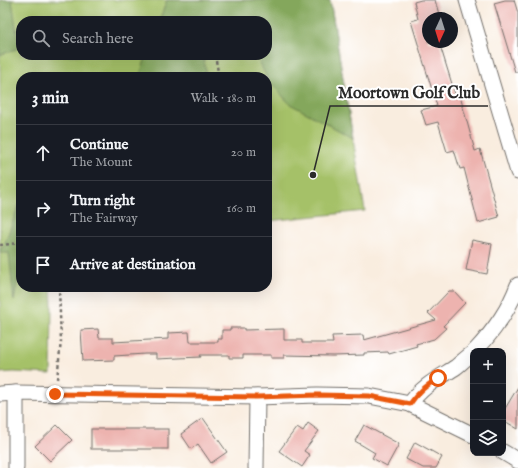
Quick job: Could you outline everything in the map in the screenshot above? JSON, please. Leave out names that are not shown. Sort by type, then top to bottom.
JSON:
[{"type":"street","points":[[467,0],[518,172]]},
{"type":"street","points":[[477,348],[506,311],[518,285]]},
{"type":"street","points":[[410,404],[416,394],[425,386],[457,366],[470,355]]},
{"type":"street","points":[[16,393],[16,468]]},
{"type":"street","points":[[0,394],[257,397],[317,395],[369,396],[410,404],[470,434]]},
{"type":"street","points":[[256,468],[257,397]]},
{"type":"street","points":[[506,454],[518,461]]},
{"type":"path","points":[[216,60],[218,72]]},
{"type":"path","points":[[0,245],[16,243]]},
{"type":"path","points":[[55,394],[61,341],[59,292]]},
{"type":"green space","points":[[0,0],[330,0],[365,211],[272,220],[272,72],[16,72],[16,292],[51,292],[52,305],[51,374],[14,372],[0,373]]},
{"type":"green space","points":[[0,0],[12,0],[16,27],[16,49],[0,55]]},
{"type":"green space","points":[[167,0],[330,0],[353,138],[290,104],[272,84],[272,72],[264,72],[258,60],[272,60],[272,16],[161,16]]},
{"type":"green space","points":[[145,60],[204,60],[206,71],[205,72],[141,72]]},
{"type":"green space","points":[[16,213],[16,290],[14,301],[9,253],[0,253],[0,248],[3,248]]},
{"type":"building","points":[[421,0],[435,0],[438,12],[422,12],[422,48],[441,48],[456,97],[460,96],[475,151],[480,149],[499,217],[478,223],[464,168],[460,169],[454,150],[447,152],[438,122],[426,125],[421,110],[437,106],[411,21],[418,19],[414,2]]},
{"type":"building","points":[[505,0],[514,0],[518,13],[518,72],[515,72],[494,3]]},
{"type":"building","points":[[472,240],[492,244],[487,274],[466,270]]},
{"type":"building","points":[[449,291],[454,291],[465,303],[443,326],[446,328],[434,339],[416,344],[417,346],[389,354],[388,352],[364,353],[364,355],[333,356],[284,355],[284,358],[271,358],[271,355],[243,355],[243,358],[229,358],[229,355],[200,355],[201,357],[156,359],[156,354],[145,354],[114,356],[114,360],[83,361],[81,330],[98,329],[99,338],[113,338],[113,342],[168,339],[168,333],[189,332],[190,342],[218,342],[218,339],[222,339],[222,330],[230,330],[230,328],[244,328],[244,330],[284,329],[284,340],[302,340],[302,343],[333,343],[332,336],[363,335],[364,340],[436,320],[428,313]]},
{"type":"building","points":[[518,387],[518,429],[506,422],[506,407]]},
{"type":"building","points":[[203,418],[227,452],[211,463],[198,444],[191,449],[181,434]]},
{"type":"building","points":[[308,423],[319,431],[304,451],[310,455],[302,467],[279,451],[297,427],[303,431]]},
{"type":"building","points":[[57,425],[72,440],[50,461],[35,446]]},
{"type":"building","points":[[364,425],[399,444],[387,466],[372,458],[375,453],[355,441]]},
{"type":"building","points":[[91,429],[168,429],[168,449],[91,449]]},
{"type":"building","points":[[415,442],[442,457],[436,468],[423,468],[406,459]]},
{"type":"place","name":"Moortown Golf Club","points":[[313,175]]},
{"type":"route","points":[[55,394],[257,397],[317,395],[369,396],[410,404],[416,394],[438,378]]}]
